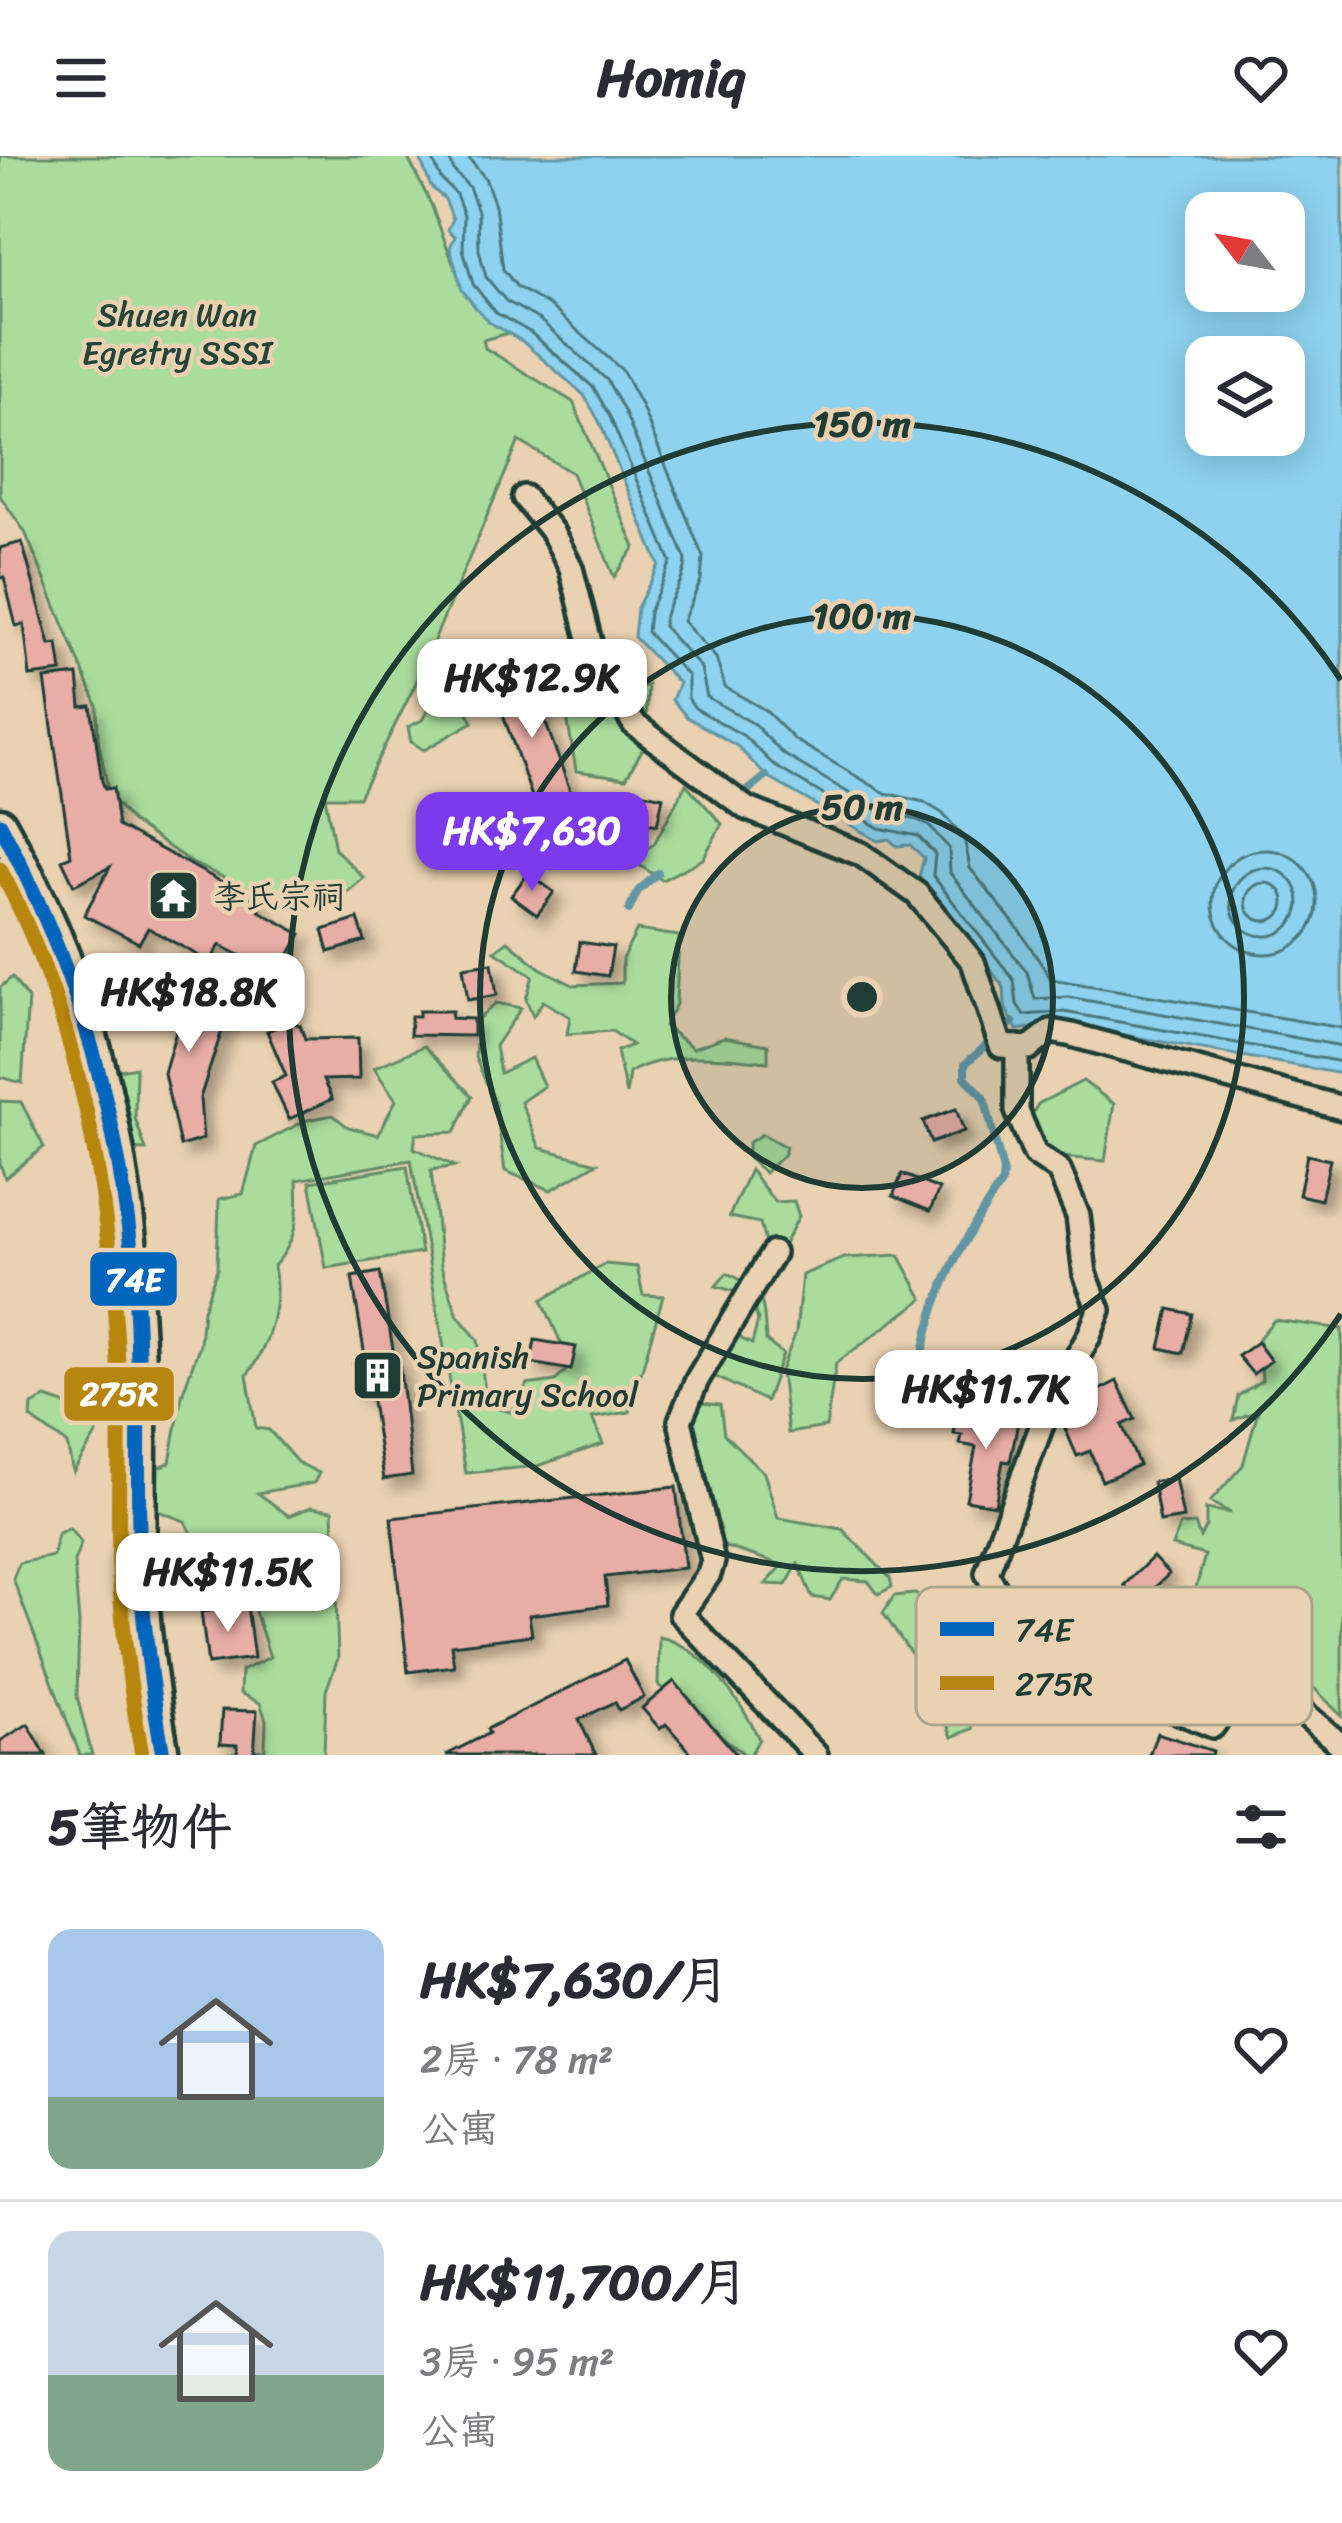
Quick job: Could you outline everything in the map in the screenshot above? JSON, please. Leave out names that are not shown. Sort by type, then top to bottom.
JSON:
[{"type":"main road","points":[[0,824],[58,936],[110,1099],[122,1161],[140,1370],[140,1567],[164,1755]]},
{"type":"street","points":[[524,497],[553,533],[572,568],[595,662],[634,724],[746,808],[861,854],[917,894],[973,962],[1002,1036],[1018,1111],[1035,1154],[1059,1170],[1078,1216],[1084,1274],[1100,1310],[1048,1408],[987,1573],[993,1587]]},
{"type":"street","points":[[1002,1036],[1029,1048],[1051,1031],[1072,1035],[1342,1108]]},
{"type":"street","points":[[773,1253],[697,1380],[680,1421],[713,1561],[681,1614],[817,1755]]},
{"type":"street","points":[[1312,1720],[1342,1746]]},
{"type":"green space","name":"Shuen Wan Egretry SSSI","points":[[0,156],[407,156],[457,273],[508,333],[483,340],[485,348],[573,402],[635,547],[614,577],[572,473],[519,441],[415,685],[359,797],[325,797],[335,849],[364,878],[337,900],[291,908],[192,863],[131,821],[109,795],[97,705],[25,532],[0,496]]},
{"type":"green space","points":[[648,685],[645,745],[626,778],[576,771],[567,717],[588,704]]},
{"type":"green space","points":[[448,699],[463,703],[473,722],[424,750],[411,742],[408,727],[422,720],[432,703]]},
{"type":"green space","points":[[686,784],[722,824],[703,859],[662,880],[630,859],[654,844]]},
{"type":"green space","points":[[637,930],[679,936],[676,1004],[664,1026],[693,1048],[724,1037],[768,1045],[768,1062],[697,1057],[661,1061],[629,1073],[626,1095],[617,1051],[632,1045],[612,1031],[567,1034],[570,1017],[543,1001],[533,1016],[526,999],[533,976],[495,951],[508,941],[540,968],[573,985],[622,983],[622,959]]},
{"type":"green space","points":[[12,977],[28,999],[22,1083],[0,1077],[0,988]]},
{"type":"green space","points":[[496,1003],[521,1008],[495,1046],[500,1073],[531,1058],[544,1086],[521,1102],[540,1148],[597,1163],[551,1190],[505,1171],[495,1103],[475,1057],[478,1019]]},
{"type":"green space","points":[[424,1046],[472,1096],[455,1132],[416,1134],[414,1148],[455,1166],[431,1170],[441,1266],[458,1316],[478,1340],[487,1406],[511,1412],[527,1385],[555,1381],[571,1366],[542,1300],[605,1264],[637,1267],[643,1295],[663,1296],[630,1412],[592,1418],[603,1444],[537,1466],[466,1473],[411,1160],[297,1180],[295,1226],[274,1266],[272,1323],[247,1375],[256,1428],[269,1430],[297,1462],[319,1473],[314,1483],[258,1493],[289,1516],[311,1507],[333,1510],[338,1658],[326,1691],[324,1755],[219,1755],[265,1750],[266,1720],[260,1703],[240,1693],[241,1671],[270,1657],[250,1596],[201,1596],[194,1538],[185,1521],[130,1501],[129,1483],[170,1462],[182,1395],[200,1344],[203,1310],[217,1269],[219,1199],[243,1194],[256,1146],[307,1120],[333,1115],[348,1127],[378,1135],[396,1100],[374,1068]]},
{"type":"green space","points":[[136,1067],[135,1118],[146,1150],[114,1149],[114,1071]]},
{"type":"green space","points":[[1083,1081],[1114,1104],[1105,1161],[1063,1157],[1018,1140],[1038,1104]]},
{"type":"green space","points":[[0,1101],[21,1102],[44,1147],[5,1178],[0,1164]]},
{"type":"green space","points":[[762,1134],[786,1147],[765,1173],[748,1158],[748,1143]]},
{"type":"green space","points":[[407,1166],[421,1253],[326,1268],[310,1182]]},
{"type":"green space","points":[[750,1170],[775,1202],[794,1201],[799,1216],[781,1250],[765,1243],[760,1223],[729,1217]]},
{"type":"green space","points":[[899,1255],[923,1299],[836,1363],[826,1427],[788,1433],[781,1371],[796,1332],[802,1275],[844,1258]]},
{"type":"green space","points":[[727,1273],[756,1291],[763,1306],[766,1341],[783,1354],[766,1401],[714,1376],[723,1335],[732,1324],[752,1344],[758,1320],[749,1296],[716,1286]]},
{"type":"green space","points":[[1274,1320],[1342,1329],[1342,1716],[1312,1686],[1312,1587],[1196,1587],[1205,1555],[1172,1546],[1180,1525],[1195,1524],[1200,1537],[1206,1509],[1231,1513],[1210,1502],[1243,1465],[1258,1411],[1233,1420],[1238,1396],[1262,1380],[1259,1338]]},
{"type":"green space","points":[[46,1398],[75,1408],[98,1409],[97,1433],[73,1472],[67,1444],[31,1418],[32,1405]]},
{"type":"green space","points":[[702,1403],[720,1405],[724,1434],[764,1473],[778,1518],[842,1529],[890,1578],[892,1587],[878,1594],[868,1581],[843,1579],[830,1600],[812,1597],[798,1564],[786,1585],[766,1584],[783,1565],[704,1540],[681,1428]]},
{"type":"green space","points":[[69,1528],[81,1543],[74,1562],[79,1623],[77,1696],[92,1755],[80,1755],[13,1579],[19,1563],[53,1556],[57,1534]]},
{"type":"green space","points":[[916,1594],[916,1661],[883,1613],[894,1596]]},
{"type":"green space","points":[[659,1637],[690,1651],[719,1677],[759,1739],[750,1755],[658,1685]]},
{"type":"green space","points":[[947,1725],[973,1725],[972,1729],[952,1737]]},
{"type":"water","points":[[419,156],[1342,156],[1342,1074],[1063,1024],[1017,1030],[1005,1007],[1004,987],[919,877],[924,858],[910,845],[878,841],[766,776],[737,746],[687,717],[672,700],[679,683],[634,637],[637,608],[659,565],[599,421],[584,395],[522,341],[489,322],[462,290],[450,248],[455,236],[448,230],[453,219],[445,199],[431,187]]},
{"type":"building","points":[[22,542],[50,645],[58,644],[62,672],[30,676],[24,624],[16,626],[4,577],[0,578],[0,548]]},
{"type":"building","points":[[522,656],[578,813],[542,825],[487,669]]},
{"type":"building","points":[[78,675],[81,707],[91,706],[102,781],[105,789],[113,788],[118,826],[248,896],[262,905],[259,911],[301,934],[278,975],[220,945],[210,962],[148,928],[139,943],[84,915],[110,867],[74,885],[62,860],[71,856],[45,679]]},
{"type":"building","points":[[640,792],[663,797],[657,825],[634,820]]},
{"type":"building","points":[[528,873],[554,892],[537,915],[511,896]]},
{"type":"building","points":[[358,919],[365,941],[329,952],[323,930]]},
{"type":"building","points":[[580,942],[613,947],[608,976],[576,971]]},
{"type":"building","points":[[492,963],[497,995],[468,1000],[463,967]]},
{"type":"building","points":[[151,985],[230,1006],[200,1098],[203,1139],[180,1146],[164,1073],[180,1017],[145,1007]]},
{"type":"building","points":[[419,1011],[452,1011],[451,1018],[473,1019],[473,1036],[410,1035],[411,1016],[419,1016]]},
{"type":"building","points":[[289,1022],[300,1025],[305,1039],[358,1038],[359,1079],[323,1080],[332,1099],[289,1119],[272,1082],[286,1076],[267,1031]]},
{"type":"building","points":[[956,1109],[964,1131],[931,1143],[923,1121]]},
{"type":"building","points":[[1307,1155],[1330,1160],[1321,1200],[1299,1195]]},
{"type":"building","points":[[902,1174],[939,1189],[930,1211],[893,1196]]},
{"type":"building","name":"Spanish Primary School","points":[[380,1272],[395,1361],[399,1361],[412,1475],[384,1479],[371,1395],[358,1396],[353,1365],[366,1363],[352,1277]]},
{"type":"building","points":[[1169,1309],[1192,1314],[1183,1353],[1160,1348]]},
{"type":"building","points":[[535,1340],[576,1347],[571,1370],[531,1363]]},
{"type":"building","points":[[1257,1342],[1271,1361],[1253,1374],[1238,1356]]},
{"type":"building","points":[[1117,1381],[1135,1419],[1122,1425],[1139,1465],[1102,1481],[1090,1451],[1077,1456],[1064,1426],[1100,1411],[1092,1394]]},
{"type":"building","points":[[958,1411],[1018,1422],[1010,1462],[1003,1461],[995,1505],[966,1500],[976,1447],[960,1444],[962,1435],[954,1434]]},
{"type":"building","points":[[1175,1478],[1183,1518],[1160,1522],[1153,1482]]},
{"type":"building","points":[[676,1487],[685,1568],[605,1577],[608,1605],[529,1615],[532,1635],[451,1645],[454,1666],[408,1672],[391,1518]]},
{"type":"building","points":[[1153,1557],[1169,1574],[1155,1587],[1124,1585]]},
{"type":"building","points":[[247,1606],[254,1658],[208,1664],[201,1612]]},
{"type":"building","points":[[625,1660],[644,1697],[619,1710],[615,1702],[579,1720],[596,1755],[446,1755],[489,1733],[487,1729]]},
{"type":"building","points":[[674,1681],[737,1755],[693,1755],[666,1724],[660,1729],[642,1708]]},
{"type":"building","points":[[222,1710],[257,1711],[254,1755],[238,1755],[237,1745],[220,1744]]},
{"type":"building","points":[[28,1724],[46,1755],[0,1755],[0,1741]]},
{"type":"building","points":[[1157,1733],[1213,1751],[1212,1755],[1149,1755]]},
{"type":"waterway","points":[[746,792],[766,776]]},
{"type":"waterway","points":[[629,910],[638,891],[658,873]]},
{"type":"waterway","points":[[923,1352],[954,1263],[1002,1182],[984,1097],[965,1077],[965,1064],[1013,1022]]},
{"type":"transit line","name":"74E","points":[[0,824],[74,994],[93,1051],[120,1168],[137,1326],[141,1589],[163,1755]]},
{"type":"transit line","name":"275R","points":[[0,869],[28,927],[71,1048],[98,1172],[118,1363],[122,1612],[142,1755]]},
{"type":"place","name":"李氏宗祠","points":[[174,896]]},
{"type":"place","name":"Spanish Primary School","points":[[378,1375]]}]
